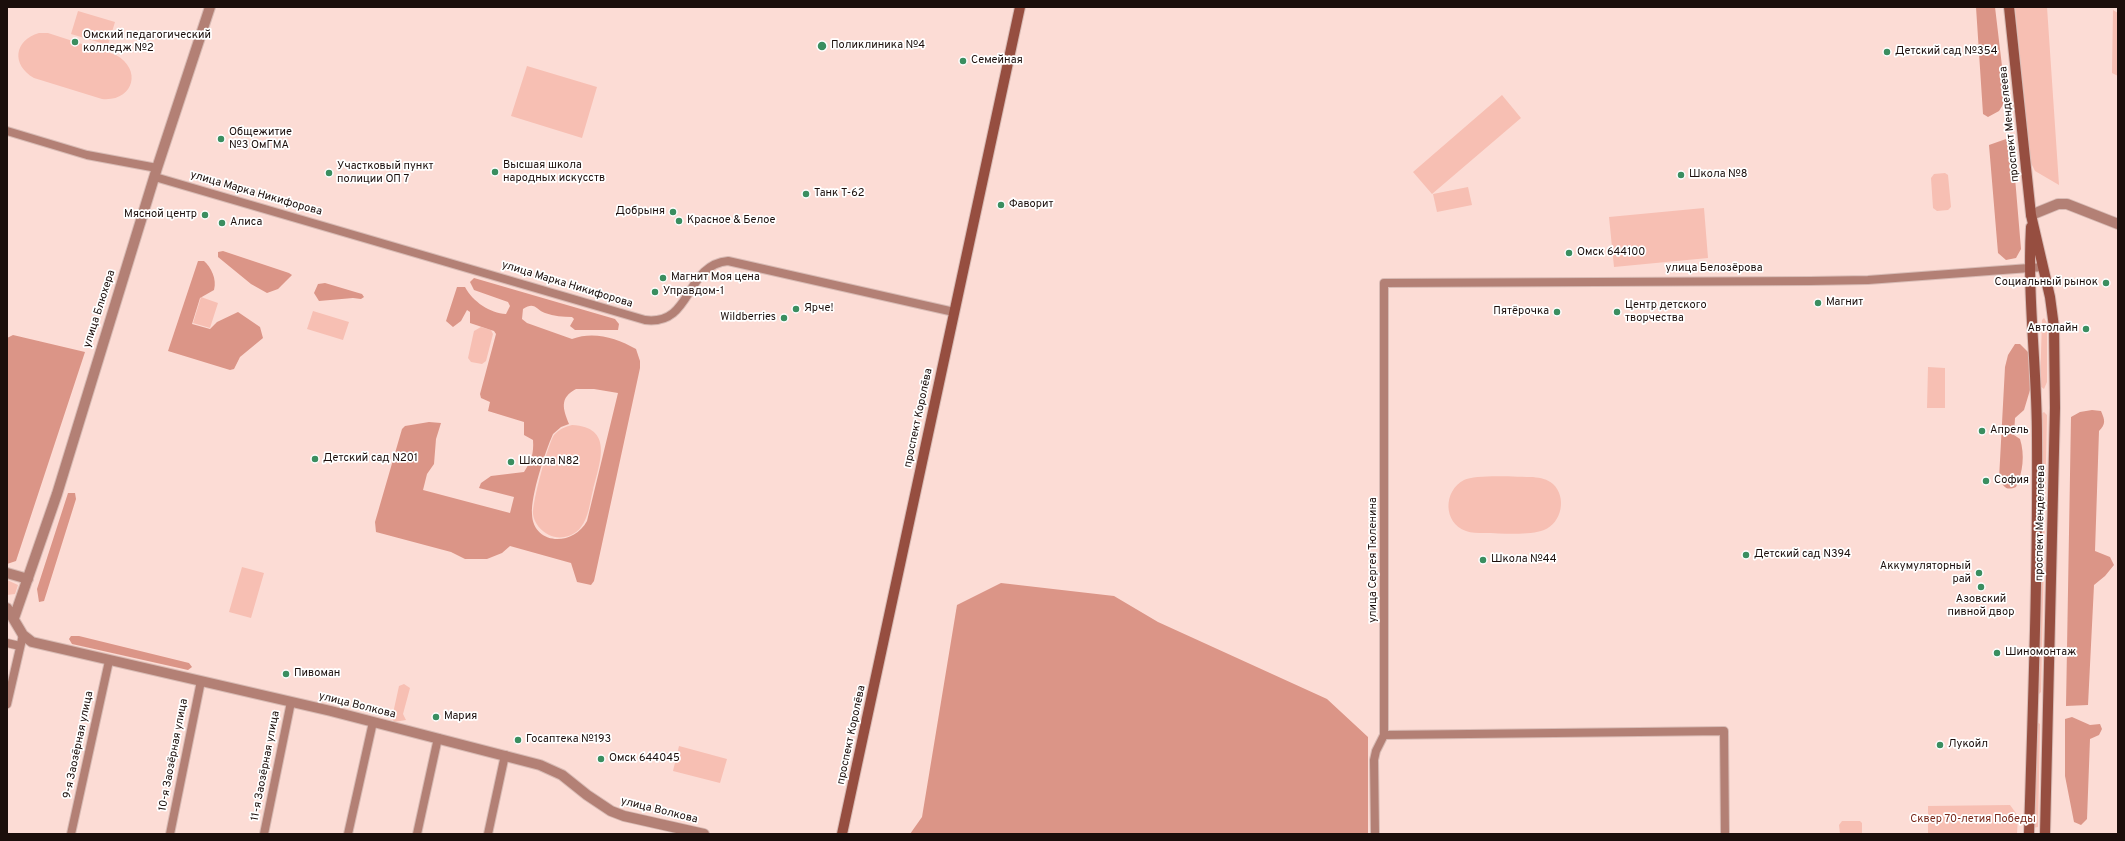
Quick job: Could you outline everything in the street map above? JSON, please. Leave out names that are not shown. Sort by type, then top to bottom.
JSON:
[{"type":"main road","name":"проспект Королёва","points":[[842,834],[1020,7]]},
{"type":"main road","name":"проспект Менделеева","points":[[2009,7],[2031,215],[2053,320],[2055,364],[2046,834]]},
{"type":"main road","name":"проспект Менделеева","points":[[2029,834],[2038,499],[2037,423],[2028,268],[2031,215]]},
{"type":"main road","points":[[2032,711],[2048,711]]},
{"type":"street","name":"улица Блюхера","points":[[14,618],[57,494],[156,172],[210,7]]},
{"type":"street","name":"улица Марка Никифорова","points":[[7,131],[87,155],[156,172],[645,320],[658,321],[674,312],[682,304],[698,276],[717,263],[728,261],[954,312]]},
{"type":"street","points":[[2031,215],[2058,204],[2067,204],[2118,224]]},
{"type":"street","name":"улица Белозёрова","points":[[1384,283],[1868,280],[2043,267]]},
{"type":"street","name":"улица Сергея Тюленина","points":[[1375,834],[1374,760],[1376,751],[1384,735],[1384,283]]},
{"type":"street","points":[[7,573],[28,579]]},
{"type":"street","points":[[7,608],[23,635],[7,704]]},
{"type":"street","name":"улица Волкова","points":[[23,635],[32,642],[291,702],[505,755],[551,769],[611,811],[624,816],[704,834]]},
{"type":"street","points":[[7,643],[20,646]]},
{"type":"street","name":"9-я Заозёрная улица","points":[[71,834],[109,661]]},
{"type":"street","name":"10-я Заозёрная улица","points":[[170,834],[201,681]]},
{"type":"street","name":"11-я Заозёрная улица","points":[[264,834],[291,702]]},
{"type":"street","points":[[348,834],[373,722]]},
{"type":"street","points":[[1384,735],[1724,730],[1725,834]]},
{"type":"street","points":[[417,834],[438,738]]},
{"type":"street","points":[[488,834],[505,755]]},
{"type":"green space","points":[[2015,7],[2047,7],[2059,185],[2035,171],[2031,163]]},
{"type":"green space","points":[[2113,10],[2118,13],[2118,76],[2112,73]]},
{"type":"green space","points":[[78,11],[115,22],[108,45],[71,34]]},
{"type":"green space","points":[[39,33],[48,33],[116,55],[124,61],[130,69],[132,76],[131,84],[121,96],[113,99],[102,99],[34,78],[27,73],[22,66],[18,53],[24,41]]},
{"type":"green space","points":[[527,66],[597,87],[582,138],[511,116]]},
{"type":"green space","points":[[1502,95],[1521,118],[1432,194],[1413,172]]},
{"type":"green space","points":[[1945,173],[1948,175],[1951,207],[1948,210],[1937,211],[1933,208],[1931,178],[1934,174]]},
{"type":"green space","points":[[1468,187],[1472,205],[1437,212],[1433,194]]},
{"type":"green space","points":[[1704,208],[1708,258],[1614,267],[1609,217]]},
{"type":"green space","points":[[201,297],[218,303],[210,328],[193,323]]},
{"type":"green space","points":[[313,311],[349,322],[343,340],[307,329]]},
{"type":"green space","points":[[2044,318],[2047,323],[2047,382],[2044,389],[2040,386],[2042,320]]},
{"type":"green space","points":[[481,327],[491,330],[493,334],[486,361],[482,364],[471,362],[468,358],[474,331]]},
{"type":"green space","points":[[1928,367],[1945,368],[1945,408],[1927,408]]},
{"type":"green space","points":[[2044,412],[2047,415],[2041,692],[2037,696],[2041,414]]},
{"type":"green space","points":[[572,425],[585,427],[594,432],[599,439],[601,458],[589,509],[584,523],[578,530],[566,537],[553,537],[538,526],[533,514],[533,508],[551,441],[558,431]]},
{"type":"green space","points":[[1487,476],[1533,477],[1551,482],[1557,489],[1560,496],[1561,502],[1558,516],[1550,527],[1538,532],[1523,534],[1475,533],[1458,527],[1453,521],[1448,507],[1449,499],[1452,491],[1464,480]]},
{"type":"green space","points":[[242,567],[264,573],[251,618],[229,612]]},
{"type":"green space","points":[[7,580],[18,585],[15,594],[7,595]]},
{"type":"green space","points":[[404,684],[410,688],[403,714],[406,720],[394,722],[392,718],[399,686]]},
{"type":"green space","points":[[2037,722],[2040,724],[2038,827],[2032,828]]},
{"type":"green space","points":[[679,746],[727,759],[720,783],[673,771]]},
{"type":"green space","name":"Сквер 70-летия Победы","points":[[2010,805],[2018,816],[2017,834],[1928,834],[1928,806]]},
{"type":"green space","points":[[1842,821],[1860,821],[1862,823],[1862,834],[1840,834],[1839,825]]},
{"type":"shaded area","points":[[1976,7],[1995,7],[2006,100],[1999,111],[1988,117],[1983,114]]},
{"type":"shaded area","points":[[2006,139],[2012,142],[2021,249],[2016,258],[2006,260],[1998,253],[1989,145]]},
{"type":"shaded area","points":[[223,251],[292,275],[278,289],[267,293],[251,284],[218,257],[218,252]]},
{"type":"shaded area","points":[[198,261],[204,261],[209,267],[213,274],[215,286],[214,290],[200,298],[192,324],[210,329],[217,322],[238,312],[260,327],[263,338],[240,357],[234,369],[230,370],[168,351]]},
{"type":"shaded area","points":[[474,278],[615,319],[619,324],[618,330],[575,330],[570,326],[574,319],[572,317],[548,314],[533,306],[530,306],[523,309],[522,319],[527,323],[572,339],[588,336],[605,337],[636,349],[640,361],[640,368],[594,581],[591,585],[577,582],[571,563],[510,546],[502,553],[487,559],[465,559],[451,552],[376,532],[375,522],[402,429],[405,426],[429,422],[441,423],[436,439],[434,464],[427,474],[423,490],[510,513],[514,497],[479,488],[481,483],[491,476],[524,472],[530,461],[533,449],[533,440],[524,435],[524,422],[488,411],[490,402],[481,398],[480,394],[496,334],[494,331],[470,323],[470,312],[467,310],[461,321],[453,327],[446,321],[457,287],[465,287],[482,306],[506,314],[510,306],[508,302],[474,290],[470,282]],"holes":[[[576,389],[594,389],[618,393],[587,521],[581,529],[573,535],[555,539],[546,537],[539,532],[534,524],[532,514],[536,485],[546,451],[553,434],[561,427],[569,424],[564,409],[567,396]]]},
{"type":"shaded area","points":[[325,283],[362,294],[364,297],[361,299],[353,298],[319,301],[314,293],[318,284]]},
{"type":"shaded area","points":[[13,335],[85,352],[16,561],[7,564],[7,338]]},
{"type":"shaded area","points":[[2015,344],[2020,344],[2028,352],[2030,363],[2030,390],[2024,410],[2015,418],[2014,435],[2020,439],[2022,445],[2022,463],[2016,487],[2010,489],[2006,488],[1999,479],[2005,367],[2008,355]]},
{"type":"shaded area","points":[[2092,410],[2101,411],[2104,422],[2099,431],[2095,551],[2110,557],[2114,565],[2105,576],[2094,585],[2088,705],[2066,706],[2071,417],[2080,412]]},
{"type":"shaded area","points":[[68,493],[75,493],[76,499],[44,601],[39,602],[37,589]]},
{"type":"shaded area","points":[[1001,583],[1114,596],[1158,622],[1327,699],[1368,737],[1368,834],[910,834],[922,817],[957,605]]},
{"type":"shaded area","points":[[71,636],[79,636],[189,663],[192,667],[188,670],[72,644],[69,639]]},
{"type":"shaded area","points":[[2072,717],[2090,725],[2100,724],[2102,729],[2099,735],[2090,739],[2087,819],[2081,825],[2074,822],[2065,776],[2065,719]]},
{"type":"place","name":"Омский педагогический колледж №2","points":[[75,42]]},
{"type":"place","name":"Поликлиника №4","points":[[822,46]]},
{"type":"place","name":"Детский сад №354","points":[[1887,52]]},
{"type":"place","name":"Семейная","points":[[963,61]]},
{"type":"place","name":"Общежитие №3 ОмГМА","points":[[221,139]]},
{"type":"place","name":"Высшая школа народных искусств","points":[[495,172]]},
{"type":"place","name":"Участковый пункт полиции ОП 7","points":[[329,173]]},
{"type":"place","name":"Школа №8","points":[[1681,175]]},
{"type":"place","name":"Танк Т-62","points":[[806,194]]},
{"type":"place","name":"Фаворит","points":[[1001,205]]},
{"type":"place","name":"Добрыня","points":[[673,212]]},
{"type":"place","name":"Мясной центр","points":[[205,215]]},
{"type":"place","name":"Красное & Белое","points":[[679,221]]},
{"type":"place","name":"Алиса","points":[[222,223]]},
{"type":"place","name":"Омск 644100","points":[[1569,253]]},
{"type":"place","name":"Магнит Моя цена","points":[[663,278]]},
{"type":"place","name":"Социальный рынок","points":[[2106,283]]},
{"type":"place","name":"Управдом-1","points":[[655,292]]},
{"type":"place","name":"Магнит","points":[[1818,303]]},
{"type":"place","name":"Ярче!","points":[[796,309]]},
{"type":"place","name":"Пятёрочка","points":[[1557,312]]},
{"type":"place","name":"Центр детского творчества","points":[[1617,312]]},
{"type":"place","name":"Wildberries","points":[[784,318]]},
{"type":"place","name":"Автолайн","points":[[2086,329]]},
{"type":"place","name":"Апрель","points":[[1982,431]]},
{"type":"place","name":"Детский сад N201","points":[[315,459]]},
{"type":"place","name":"Школа N82","points":[[511,462]]},
{"type":"place","name":"София","points":[[1986,481]]},
{"type":"place","name":"Детский сад N394","points":[[1746,555]]},
{"type":"place","name":"Школа №44","points":[[1483,560]]},
{"type":"place","name":"Аккумуляторный рай","points":[[1979,573]]},
{"type":"place","name":"Азовский пивной двор","points":[[1981,587]]},
{"type":"place","name":"Шиномонтаж","points":[[1997,653]]},
{"type":"place","name":"Пивоман","points":[[286,674]]},
{"type":"place","name":"Мария","points":[[436,717]]},
{"type":"place","name":"Госаптека №193","points":[[518,740]]},
{"type":"place","name":"Лукойл","points":[[1940,745]]},
{"type":"place","name":"Омск 644045","points":[[601,759]]}]
